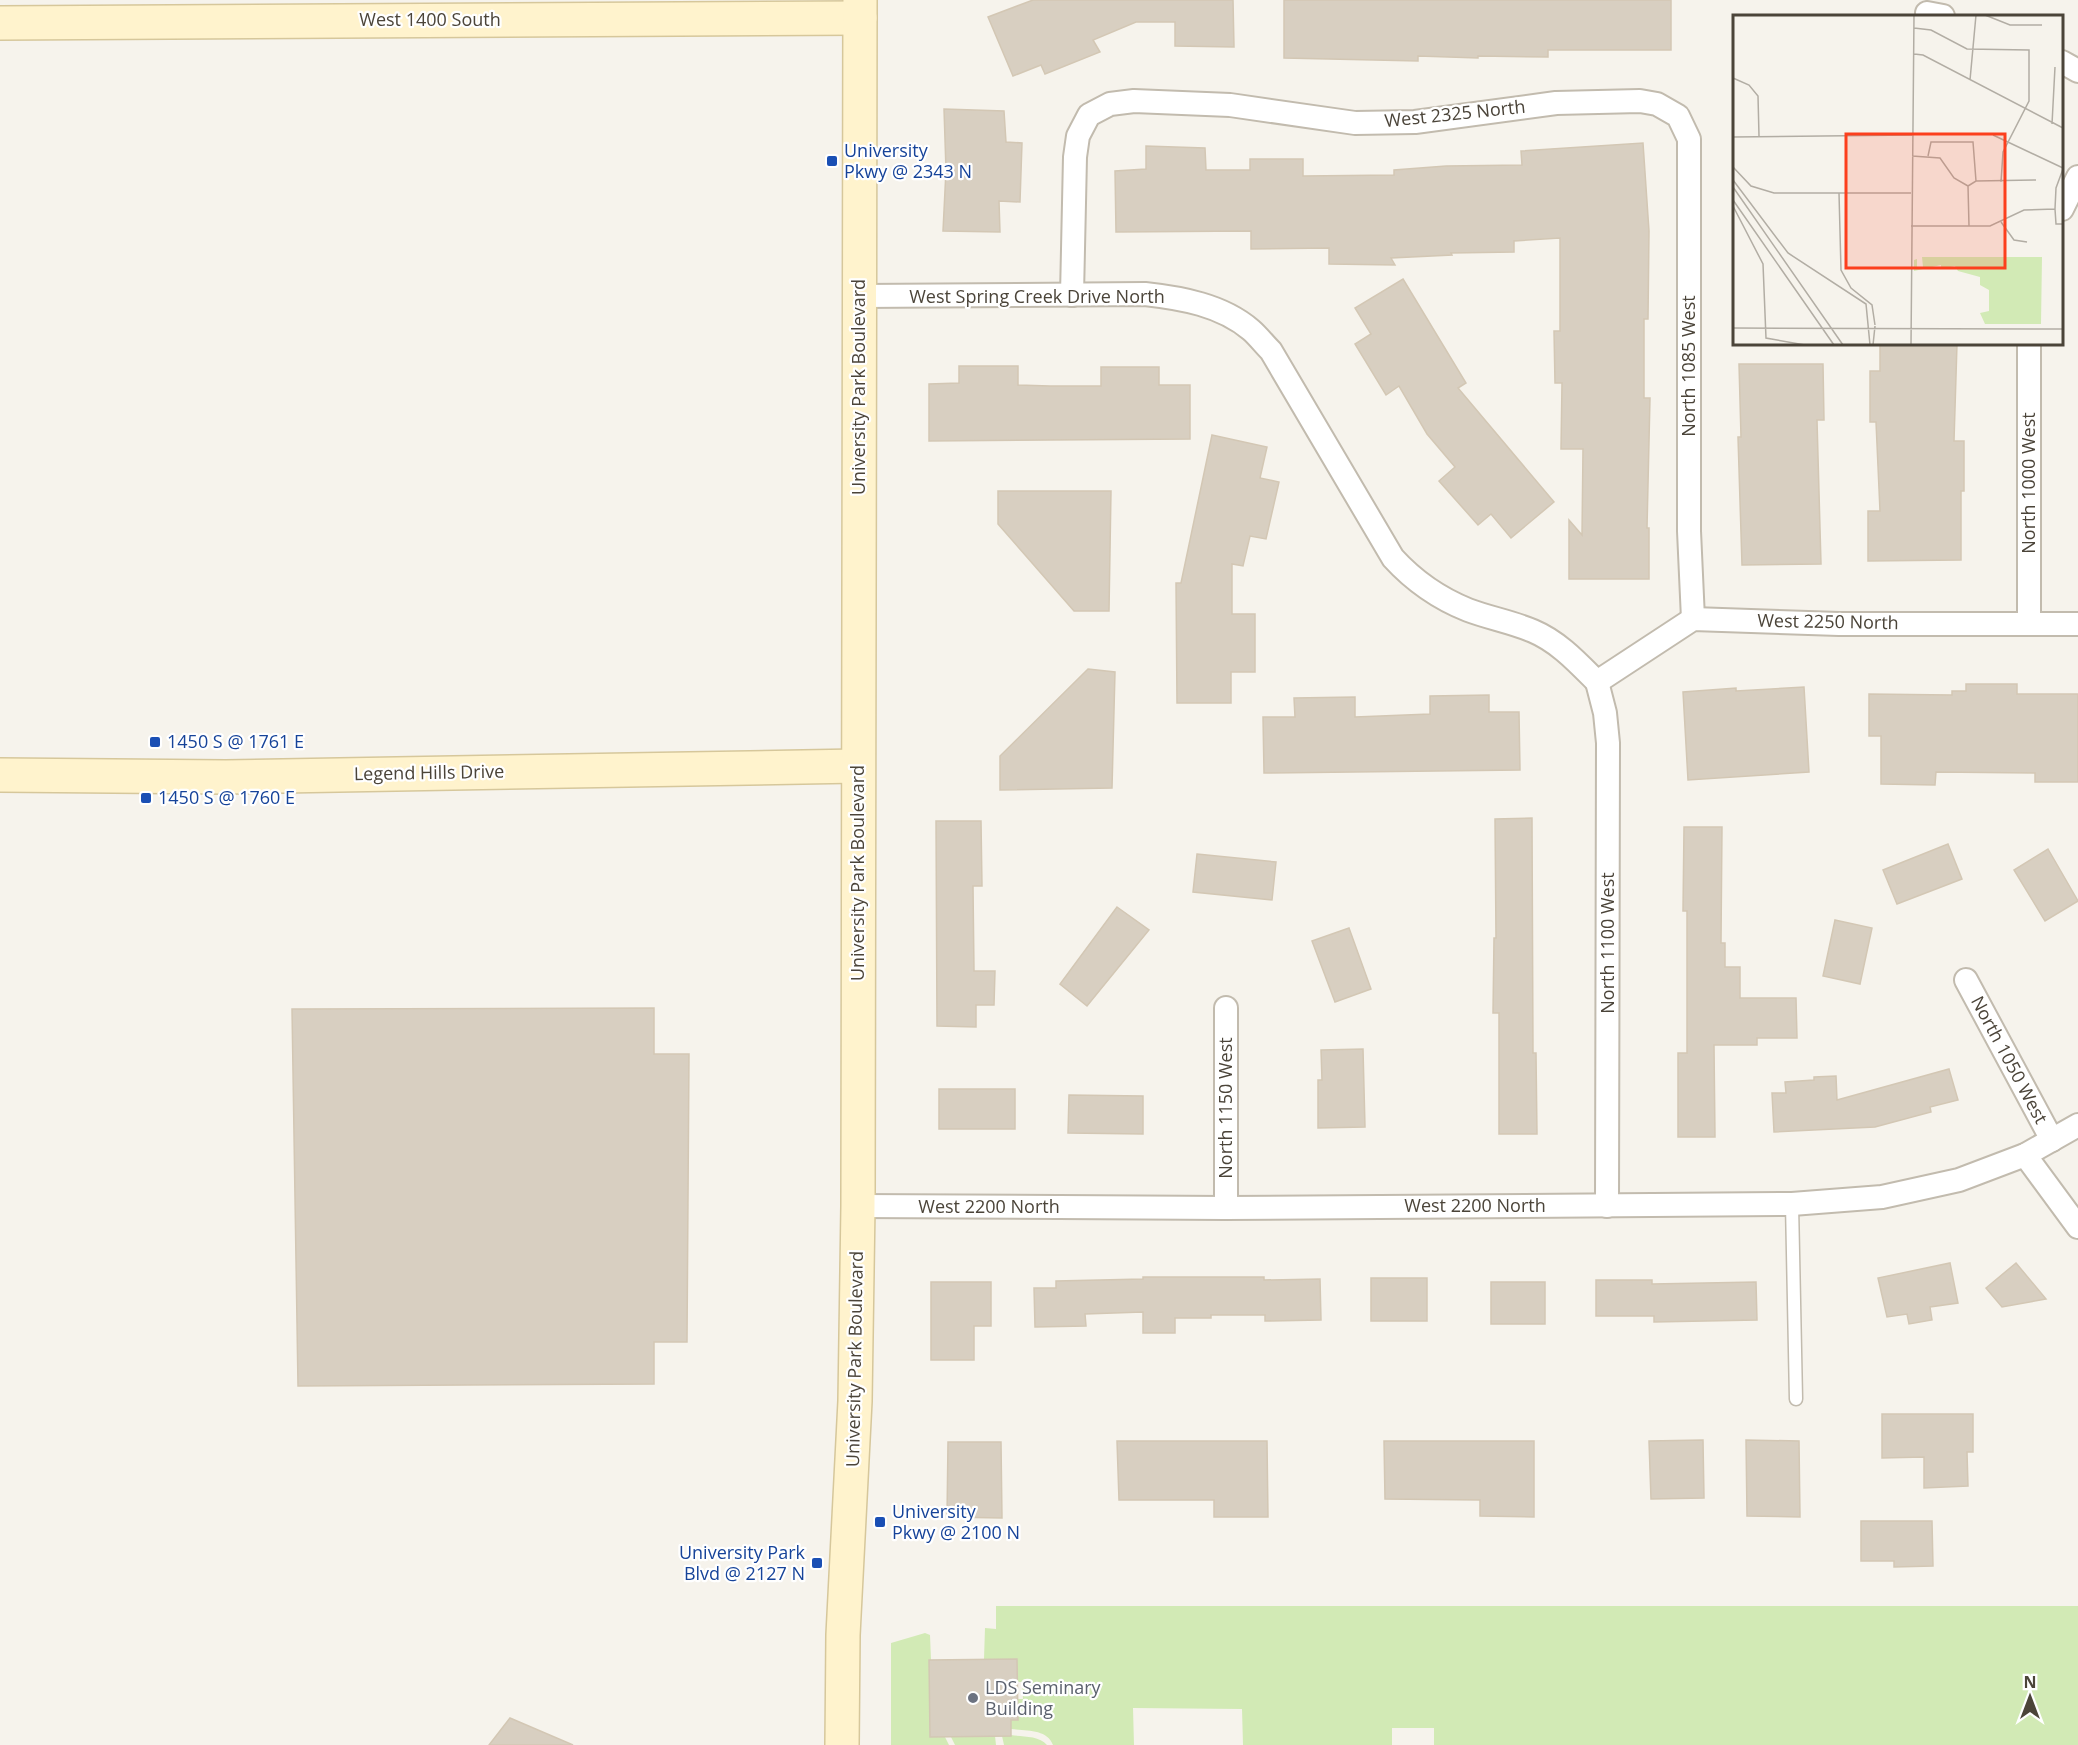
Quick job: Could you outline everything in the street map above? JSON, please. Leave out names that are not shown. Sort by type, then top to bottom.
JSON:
[{"type":"street","name":"West 1400 South","points":[[0,23],[860,9]]},
{"type":"street","name":"University Park Boulevard","points":[[842,1745],[843,1635],[854,1424],[858,1206],[860,9]]},
{"type":"street","points":[[2063,63],[2078,71]]},
{"type":"street","name":"West 2325 North","points":[[1072,295],[1075,157],[1078,136],[1089,115],[1110,104],[1134,102],[1230,105],[1356,123],[1415,123],[1556,103],[1640,100],[1657,104],[1678,116]]},
{"type":"street","name":"North 1085 West","points":[[1678,116],[1689,139],[1689,531],[1693,619]]},
{"type":"street","points":[[2063,205],[2078,177]]},
{"type":"street","name":"West Spring Creek Drive North","points":[[860,296],[1144,294],[1185,299],[1224,314],[1250,329],[1271,351],[1393,558],[1410,576],[1436,595],[1467,610],[1534,631],[1568,653],[1598,682]]},
{"type":"street","name":"North 1000 West","points":[[2029,345],[2029,623]]},
{"type":"street","points":[[1598,682],[1693,619]]},
{"type":"street","name":"West 2250 North","points":[[1693,619],[1839,624],[2078,624]]},
{"type":"street","name":"North 1100 West","points":[[1598,682],[1605,712],[1608,743],[1607,1206]]},
{"type":"street","name":"Legend Hills Drive","points":[[0,775],[226,777],[858,766]]},
{"type":"street","name":"North 1050 West","points":[[1966,980],[2052,1140]]},
{"type":"street","name":"North 1150 West","points":[[1226,1008],[1226,1208]]},
{"type":"street","name":"West 2200 North","points":[[858,1206],[1226,1208],[1792,1204],[1882,1197],[1959,1180],[2025,1155],[2078,1125]]},
{"type":"street","points":[[2025,1155],[2078,1227]]},
{"type":"lane","points":[[1792,1204],[1796,1399]]},
{"type":"green space","points":[[996,1606],[2078,1606],[2078,1745],[1434,1745],[1434,1728],[1392,1728],[1392,1745],[1243,1745],[1242,1709],[1133,1708],[1134,1745],[1053,1745],[1041,1733],[1011,1729],[1011,1720],[1018,1720],[1017,1699],[1023,1699],[1022,1682],[1017,1682],[1017,1659],[984,1659],[985,1628],[996,1629]]},
{"type":"green space","points":[[925,1633],[930,1635],[930,1736],[945,1737],[949,1745],[891,1745],[891,1643]]},
{"type":"green space","points":[[995,1736],[996,1745],[955,1745],[951,1737]]},
{"type":"green space","points":[[1002,1736],[1035,1738],[1047,1745],[1004,1745]]},
{"type":"building","points":[[1033,0],[1233,0],[1234,47],[1175,46],[1175,22],[1136,22],[1093,40],[1100,52],[1045,74],[1041,65],[1013,76],[988,17]]},
{"type":"building","points":[[1284,0],[1671,0],[1671,50],[1548,50],[1548,57],[1418,56],[1418,61],[1284,58]]},
{"type":"building","points":[[944,109],[1004,111],[1006,142],[1022,143],[1020,202],[999,201],[1000,232],[943,231],[946,170]]},
{"type":"building","points":[[1643,143],[1649,231],[1648,319],[1644,319],[1644,398],[1650,398],[1647,528],[1649,528],[1649,579],[1569,579],[1569,520],[1582,535],[1583,449],[1561,449],[1562,383],[1555,383],[1554,331],[1560,331],[1560,238],[1514,241],[1514,252],[1451,253],[1452,255],[1391,258],[1395,265],[1329,264],[1329,248],[1251,249],[1251,231],[1116,232],[1115,171],[1146,169],[1146,146],[1205,148],[1206,170],[1250,170],[1250,159],[1303,159],[1303,176],[1394,175],[1394,170],[1446,166],[1522,165],[1521,151]]},
{"type":"building","points":[[1403,279],[1466,383],[1458,388],[1554,502],[1511,538],[1491,514],[1478,525],[1439,481],[1455,467],[1427,434],[1399,386],[1386,395],[1355,344],[1371,334],[1355,308]]},
{"type":"building","points":[[1880,345],[1957,345],[1954,441],[1964,441],[1961,560],[1868,561],[1868,511],[1880,511],[1876,422],[1870,422],[1870,371],[1880,371]]},
{"type":"building","points":[[1739,364],[1823,364],[1824,420],[1817,420],[1821,564],[1742,565],[1738,437],[1741,437]]},
{"type":"building","points":[[959,366],[1018,366],[1018,385],[1050,386],[1101,386],[1101,367],[1159,367],[1159,385],[1190,385],[1190,439],[929,441],[929,384],[959,383]]},
{"type":"building","points":[[1212,435],[1267,447],[1260,478],[1279,482],[1266,539],[1250,536],[1243,566],[1232,564],[1232,614],[1255,614],[1255,672],[1231,672],[1231,703],[1177,703],[1176,583],[1181,583]]},
{"type":"building","points":[[998,491],[1111,491],[1109,611],[1074,611],[998,524]]},
{"type":"building","points":[[1088,669],[1115,672],[1112,788],[1000,790],[1000,756]]},
{"type":"building","points":[[1966,684],[2017,684],[2017,694],[2078,694],[2078,782],[2035,782],[2035,773],[1936,772],[1935,785],[1881,784],[1881,736],[1869,736],[1869,694],[1952,695],[1952,691],[1966,691]]},
{"type":"building","points":[[1804,687],[1809,772],[1688,780],[1683,692],[1736,688],[1736,691]]},
{"type":"building","points":[[1489,695],[1489,712],[1519,712],[1520,770],[1264,773],[1263,717],[1295,717],[1294,698],[1355,697],[1355,717],[1430,714],[1430,696]]},
{"type":"building","points":[[1532,818],[1533,1053],[1536,1053],[1537,1134],[1499,1134],[1499,1013],[1493,1013],[1494,938],[1496,938],[1495,819]]},
{"type":"building","points":[[936,821],[981,821],[982,886],[973,886],[974,971],[995,971],[994,1005],[976,1005],[976,1027],[937,1026]]},
{"type":"building","points":[[1684,827],[1722,827],[1721,943],[1725,943],[1725,967],[1740,967],[1740,998],[1796,998],[1797,1038],[1757,1038],[1757,1045],[1714,1045],[1715,1137],[1678,1137],[1678,1053],[1687,1053],[1687,911],[1683,911]]},
{"type":"building","points":[[1948,844],[1962,879],[1897,904],[1883,870]]},
{"type":"building","points":[[2048,849],[2078,901],[2045,921],[2014,870]]},
{"type":"building","points":[[1197,854],[1276,862],[1272,900],[1193,892]]},
{"type":"building","points":[[1117,907],[1149,930],[1087,1006],[1060,984]]},
{"type":"building","points":[[1835,920],[1872,928],[1860,984],[1823,976]]},
{"type":"building","points":[[1349,928],[1371,989],[1335,1002],[1312,941]]},
{"type":"building","points":[[654,1008],[654,1054],[689,1054],[687,1342],[654,1342],[654,1384],[298,1386],[292,1009]]},
{"type":"building","points":[[1363,1049],[1365,1127],[1318,1128],[1318,1080],[1322,1080],[1321,1050]]},
{"type":"building","points":[[1949,1069],[1958,1100],[1930,1107],[1931,1112],[1875,1127],[1774,1132],[1772,1093],[1786,1093],[1785,1082],[1836,1076],[1837,1100]]},
{"type":"building","points":[[939,1089],[1015,1089],[1015,1129],[939,1129]]},
{"type":"building","points":[[1069,1095],[1143,1096],[1143,1134],[1068,1133]]},
{"type":"building","points":[[1950,1263],[1958,1303],[1930,1307],[1932,1320],[1909,1324],[1907,1314],[1887,1317],[1878,1278]]},
{"type":"building","points":[[2016,1263],[2046,1299],[2002,1307],[1986,1288]]},
{"type":"building","points":[[1143,1277],[1320,1279],[1321,1320],[1265,1321],[1265,1315],[1211,1315],[1211,1318],[1175,1318],[1175,1333],[1143,1333],[1143,1312],[1085,1314],[1086,1326],[1035,1327],[1034,1288],[1056,1288],[1056,1281],[1143,1279]]},
{"type":"building","points":[[1371,1278],[1427,1278],[1427,1321],[1371,1321]]},
{"type":"building","points":[[1596,1280],[1652,1280],[1652,1284],[1756,1282],[1757,1320],[1654,1322],[1654,1316],[1596,1316]]},
{"type":"building","points":[[931,1282],[991,1282],[991,1326],[974,1326],[974,1360],[931,1360]]},
{"type":"building","points":[[1491,1282],[1545,1282],[1545,1324],[1491,1324]]},
{"type":"building","points":[[1882,1414],[1973,1414],[1973,1452],[1967,1452],[1968,1486],[1924,1488],[1924,1457],[1882,1458]]},
{"type":"building","points":[[1703,1440],[1704,1498],[1651,1499],[1649,1441]]},
{"type":"building","points":[[1746,1440],[1799,1441],[1800,1517],[1747,1516]]},
{"type":"building","points":[[1117,1441],[1267,1441],[1268,1517],[1214,1517],[1214,1500],[1119,1500]]},
{"type":"building","points":[[1384,1441],[1534,1441],[1534,1517],[1480,1516],[1480,1500],[1385,1499]]},
{"type":"building","points":[[948,1442],[1001,1442],[1002,1518],[947,1517]]},
{"type":"building","points":[[1861,1521],[1932,1521],[1933,1566],[1894,1567],[1894,1561],[1861,1561]]},
{"type":"building","name":"LDS Seminary Building","points":[[1017,1659],[1018,1720],[1011,1720],[1011,1736],[930,1737],[929,1660]]},
{"type":"building","points":[[510,1718],[573,1745],[489,1745]]},
{"type":"place","name":"University Pkwy @ 2343 N","points":[[832,161]]},
{"type":"place","name":"1450 S @ 1761 E","points":[[155,742]]},
{"type":"place","name":"1450 S @ 1760 E","points":[[146,798]]},
{"type":"place","name":"University Pkwy @ 2100 N","points":[[880,1522]]},
{"type":"place","name":"University Park Blvd @ 2127 N","points":[[817,1563]]},
{"type":"place","name":"LDS Seminary Building","points":[[973,1698]]}]
